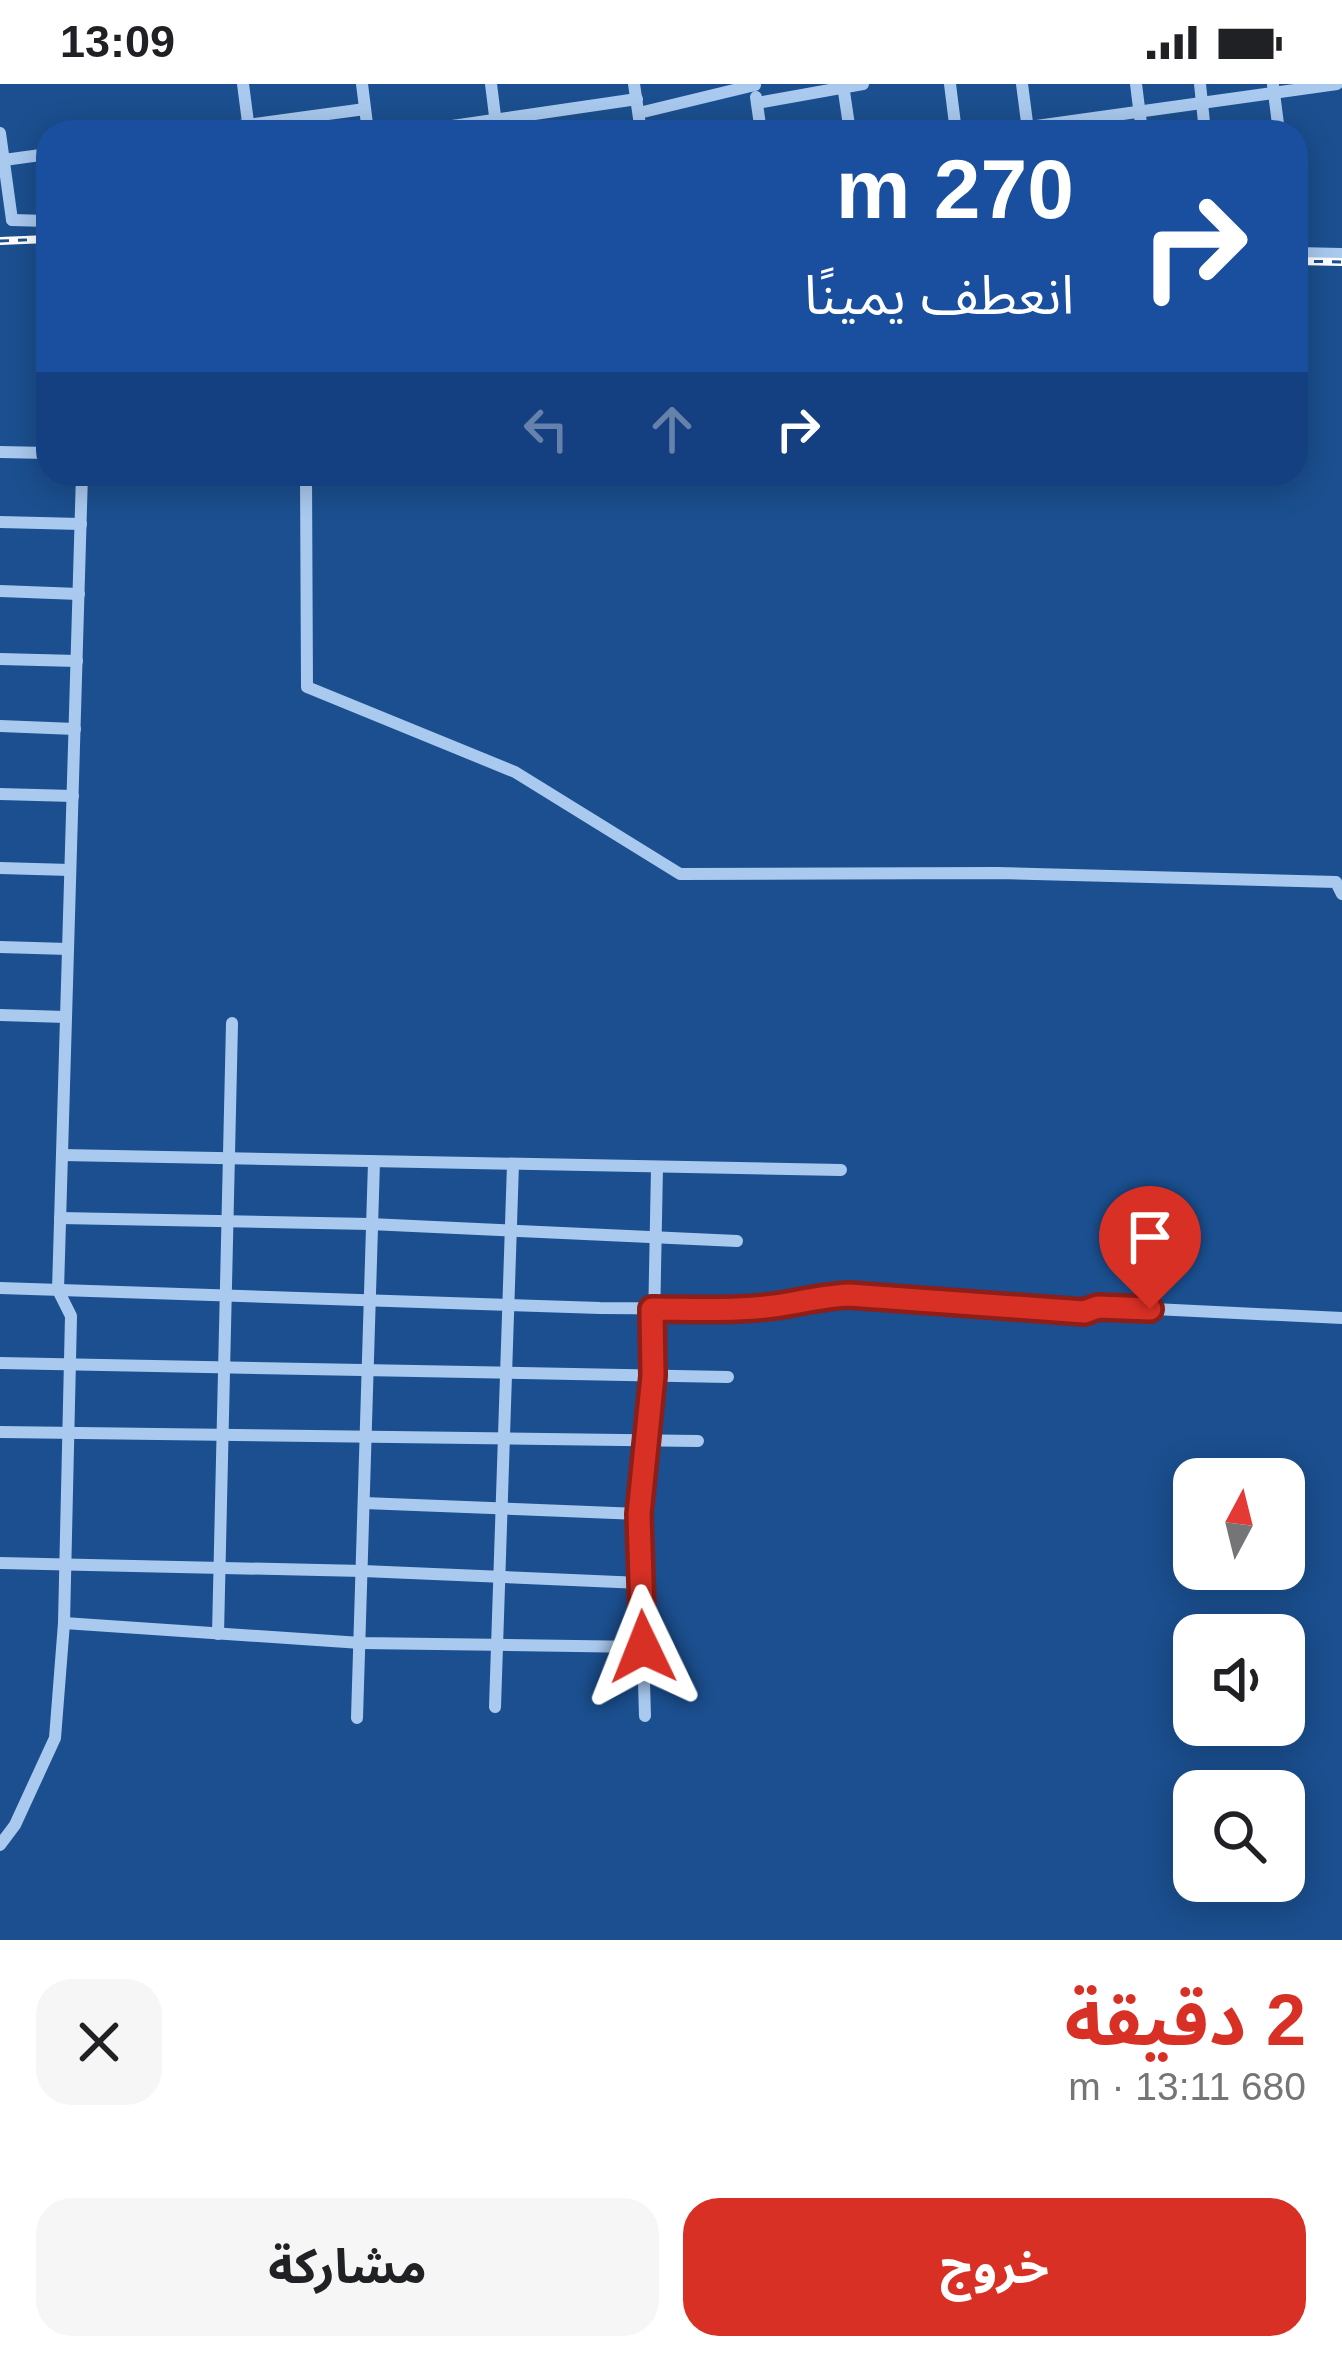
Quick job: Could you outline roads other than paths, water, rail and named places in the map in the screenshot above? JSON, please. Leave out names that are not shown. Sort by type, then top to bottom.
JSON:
[{"type":"street","points":[[243,84],[248,120]]},
{"type":"street","points":[[362,84],[366,120]]},
{"type":"street","points":[[491,84],[495,120]]},
{"type":"street","points":[[757,103],[863,84]]},
{"type":"street","points":[[950,84],[954,120]]},
{"type":"street","points":[[1022,84],[1027,120]]},
{"type":"street","points":[[1136,84],[1140,120]]},
{"type":"street","points":[[1200,84],[1204,120]]},
{"type":"street","points":[[1086,120],[1273,88],[1337,84]]},
{"type":"street","points":[[531,120],[637,99],[755,85],[759,120]]},
{"type":"street","points":[[843,86],[848,120]]},
{"type":"street","points":[[1273,88],[1277,120]]},
{"type":"street","points":[[298,120],[365,109]]},
{"type":"street","points":[[0,133],[12,220]]},
{"type":"street","points":[[4,160],[36,156]]},
{"type":"street","points":[[0,204],[12,220]]},
{"type":"street","points":[[12,220],[36,221]]},
{"type":"street","points":[[1308,253],[1342,254]]},
{"type":"street","points":[[0,452],[36,453]]},
{"type":"street","points":[[0,1845],[55,1738],[64,1623],[70,1316],[58,1290],[82,486]]},
{"type":"street","points":[[306,486],[307,687],[515,772],[680,874],[998,873],[1336,882],[1342,894]]},
{"type":"street","points":[[0,521],[81,524]]},
{"type":"street","points":[[0,592],[79,594]]},
{"type":"street","points":[[0,659],[76,661]]},
{"type":"street","points":[[0,726],[75,729]]},
{"type":"street","points":[[0,794],[73,796]]},
{"type":"street","points":[[0,868],[70,870]]},
{"type":"street","points":[[0,947],[68,949]]},
{"type":"street","points":[[0,1015],[66,1017]]},
{"type":"street","points":[[218,1634],[232,1023]]},
{"type":"street","points":[[62,1154],[841,1170]]},
{"type":"street","points":[[357,1718],[374,1162]]},
{"type":"street","points":[[495,1707],[513,1164]]},
{"type":"street","points":[[645,1715],[639,1514],[653,1376],[656,1167]]},
{"type":"street","points":[[60,1218],[370,1224],[737,1240]]},
{"type":"street","points":[[0,1288],[652,1309],[729,1309],[849,1295],[1084,1312],[1113,1307],[1342,1318]]},
{"type":"street","points":[[0,1363],[728,1377]]},
{"type":"street","points":[[0,1432],[698,1441]]},
{"type":"street","points":[[364,1503],[639,1514]]},
{"type":"street","points":[[0,1563],[641,1583]]},
{"type":"street","points":[[64,1623],[361,1643],[643,1647]]},
{"type":"railway","points":[[0,241],[36,240]]},
{"type":"railway","points":[[1308,261],[1342,262]]}]
